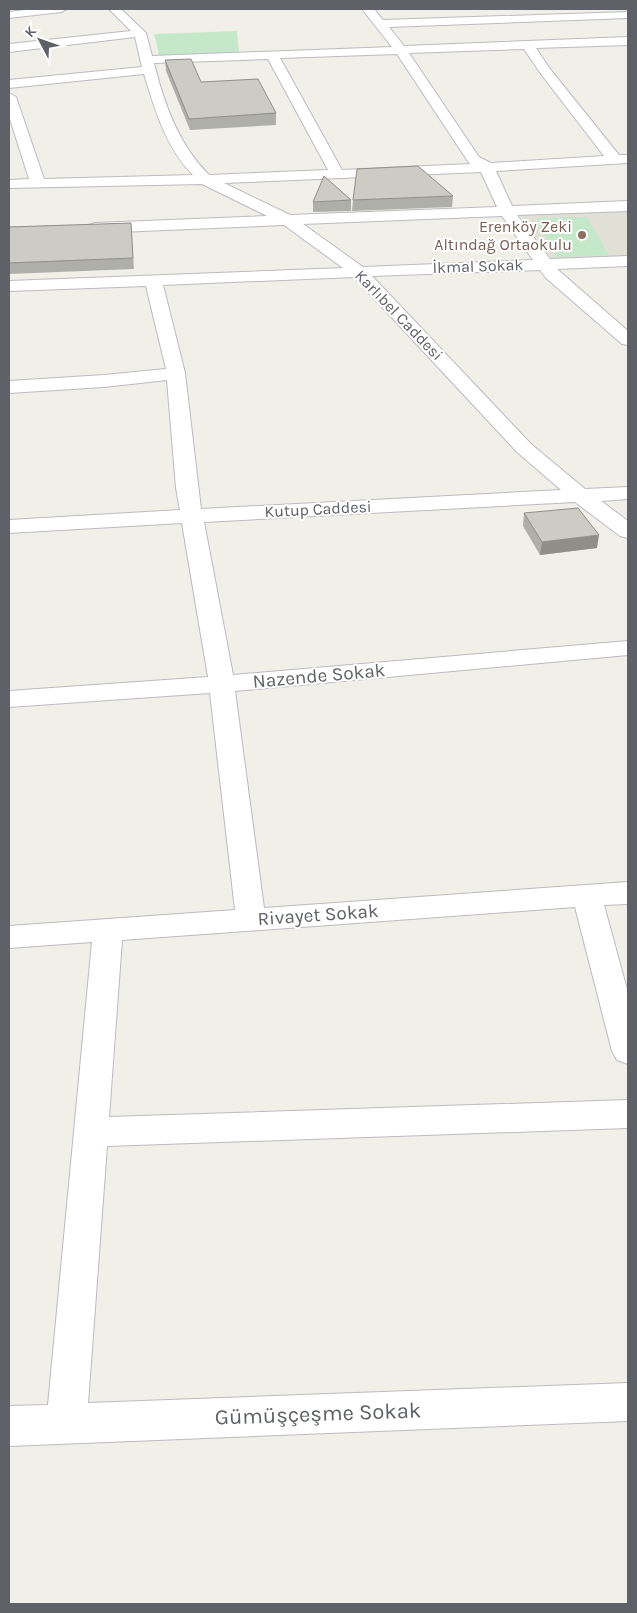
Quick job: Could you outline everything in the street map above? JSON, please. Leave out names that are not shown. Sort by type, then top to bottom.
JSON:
[{"type":"street","points":[[9,15],[61,9]]},
{"type":"street","points":[[115,9],[140,33]]},
{"type":"street","points":[[368,9],[401,50],[474,160],[486,166],[507,212],[552,274],[628,340]]},
{"type":"street","points":[[380,24],[628,15]]},
{"type":"street","points":[[9,48],[140,33]]},
{"type":"street","name":"Karlıbel Caddesi","points":[[140,33],[166,124],[190,164],[206,180],[289,221],[358,271],[524,448],[579,496],[628,531]]},
{"type":"street","points":[[9,84],[148,65],[272,55],[628,41]]},
{"type":"street","points":[[528,45],[545,71],[622,160]]},
{"type":"street","points":[[272,55],[338,175]]},
{"type":"street","points":[[9,98],[38,184]]},
{"type":"street","points":[[9,184],[338,175],[622,160]]},
{"type":"street","points":[[76,229],[628,206]]},
{"type":"street","name":"İkmal Sokak","points":[[9,286],[628,261]]},
{"type":"street","points":[[153,280],[176,373],[187,488],[222,684],[251,919]]},
{"type":"street","points":[[9,387],[104,381],[176,373]]},
{"type":"street","name":"Kutup Caddesi","points":[[9,528],[192,516],[624,493]]},
{"type":"street","name":"Nazende Sokak","points":[[9,699],[222,684],[628,648]]},
{"type":"street","name":"Rivayet Sokak","points":[[9,937],[628,893]]},
{"type":"street","points":[[587,896],[628,1051]]},
{"type":"street","points":[[66,1424],[108,930]]},
{"type":"street","points":[[90,1132],[628,1114]]},
{"type":"street","name":"Gümüşçeşme Sokak","points":[[9,1426],[628,1402]]},
{"type":"shaded area","name":"Erenköy Zeki Altındağ Ortaokulu","points":[[628,209],[628,256],[552,259],[519,214]]},
{"type":"green space","points":[[237,31],[239,53],[159,55],[154,34]]},
{"type":"green space","points":[[587,217],[609,255],[556,257],[536,218]]},
{"type":"building","points":[[191,59],[201,82],[258,79],[276,113],[189,119],[165,60]]},
{"type":"building","points":[[418,166],[453,196],[353,200],[357,169]]},
{"type":"building","points":[[324,176],[351,200],[313,202]]},
{"type":"building","points":[[131,223],[133,258],[9,263],[9,227]]},
{"type":"building","points":[[578,508],[599,535],[542,542],[524,513]]},
{"type":"place","name":"Erenköy Zeki Altındağ Ortaokulu","points":[[582,235]]}]
